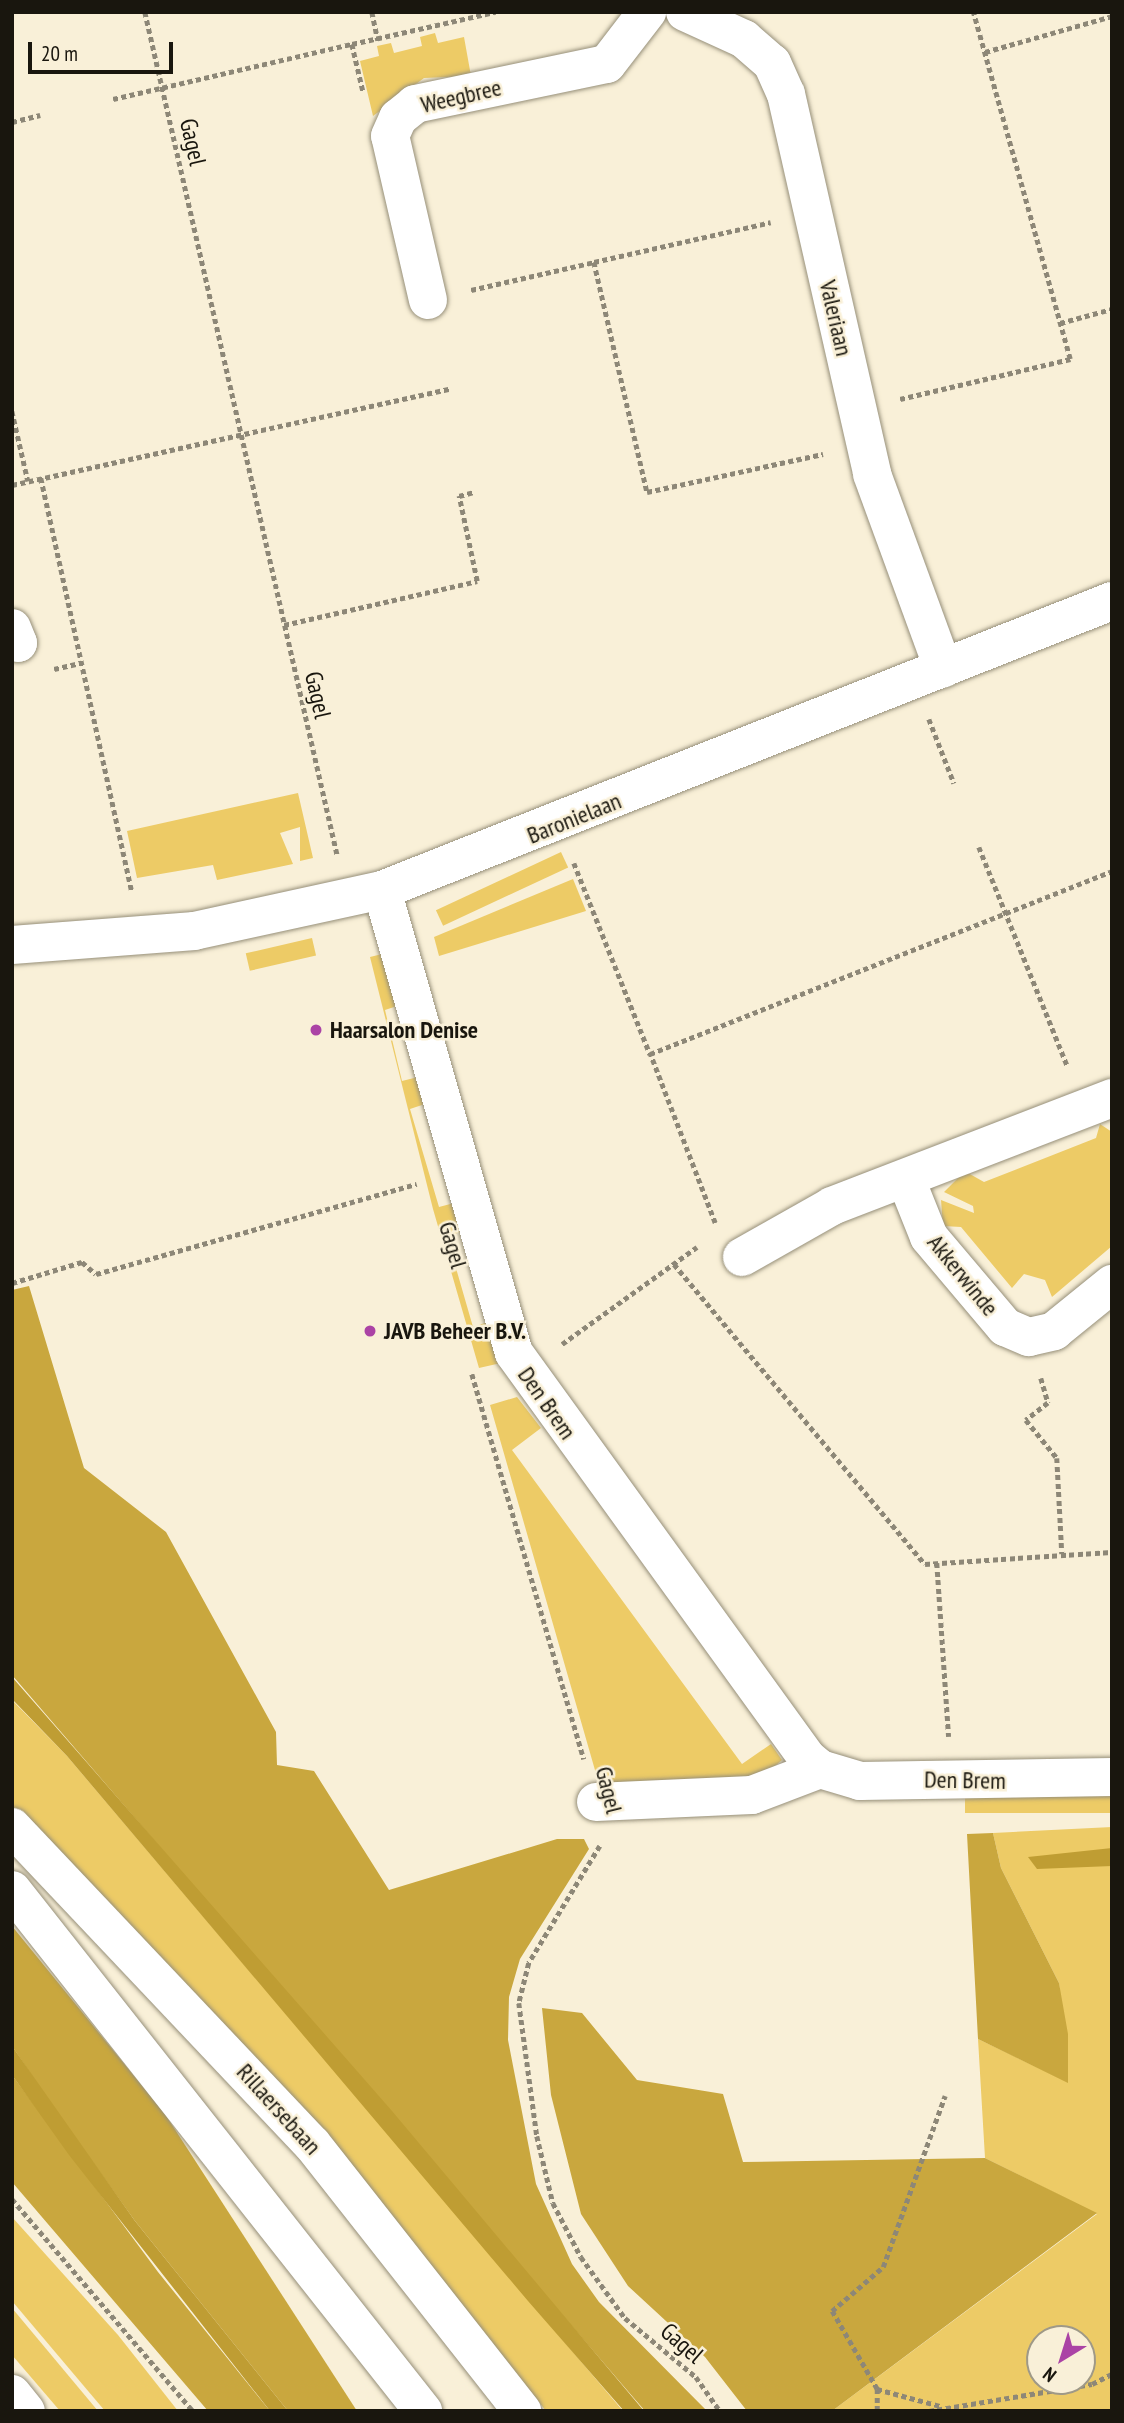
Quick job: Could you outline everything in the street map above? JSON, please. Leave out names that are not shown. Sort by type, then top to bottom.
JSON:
[{"type":"street","name":"Weegbree","points":[[394,127],[415,104],[607,64],[647,12]]},
{"type":"street","name":"Valeriaan","points":[[685,12],[744,39],[772,63],[786,94],[861,427],[928,674]]},
{"type":"street","points":[[394,127],[428,300]]},
{"type":"street","name":"Baronielaan","points":[[12,945],[142,936],[365,896],[558,825],[1112,601]]},
{"type":"street","points":[[12,628],[18,642],[12,637]]},
{"type":"street","name":"Den Brem","points":[[365,896],[525,1374],[820,1769],[860,1781],[1112,1777]]},
{"type":"street","points":[[725,1248],[832,1206],[907,1182],[1098,1103]]},
{"type":"street","name":"Akkerwinde","points":[[907,1182],[929,1237],[1005,1327],[1029,1337]]},
{"type":"street","points":[[1029,1337],[1054,1332],[1112,1284]]},
{"type":"street","points":[[596,1802],[752,1795],[820,1769]]},
{"type":"street","name":"Rillaersebaan","points":[[12,1827],[312,2144],[523,2411]]},
{"type":"street","points":[[12,1890],[423,2411]]},
{"type":"street","points":[[12,2394],[26,2411]]},
{"type":"path","name":"Gagel","points":[[145,12],[284,625],[365,896]]},
{"type":"path","points":[[372,12],[377,40]]},
{"type":"path","points":[[113,99],[495,12]]},
{"type":"path","points":[[594,261],[647,492],[861,427],[1070,359],[973,12]]},
{"type":"path","points":[[985,52],[1112,16]]},
{"type":"path","points":[[352,44],[371,124],[394,127]]},
{"type":"path","points":[[12,122],[40,115]]},
{"type":"path","points":[[428,300],[812,213]]},
{"type":"path","points":[[1060,323],[1112,309]]},
{"type":"path","points":[[12,485],[450,389]]},
{"type":"path","points":[[12,411],[28,481]]},
{"type":"path","points":[[41,478],[142,936]]},
{"type":"path","points":[[284,625],[477,581],[459,496],[474,492]]},
{"type":"path","points":[[928,674],[954,783]]},
{"type":"path","points":[[558,825],[717,1228]]},
{"type":"path","points":[[979,848],[1006,913],[1098,1103]]},
{"type":"path","points":[[650,1054],[1112,871]]},
{"type":"path","name":"Gagel","points":[[414,1172],[421,1198]]},
{"type":"path","points":[[12,1283],[82,1262],[96,1274],[417,1184]]},
{"type":"path","points":[[525,1374],[674,1264],[725,1248]]},
{"type":"path","points":[[674,1264],[925,1564],[1112,1552]]},
{"type":"path","points":[[1029,1337],[1048,1403],[1026,1420],[1057,1458],[1062,1554]]},
{"type":"path","name":"Gagel","points":[[470,1369],[596,1802],[598,1853],[529,1963],[519,2003],[537,2136],[553,2203],[581,2257],[625,2318],[696,2377],[720,2411]]},
{"type":"path","points":[[937,1563],[948,1779]]},
{"type":"path","points":[[877,2411],[877,2389],[832,2311],[883,2267],[945,2096]]},
{"type":"path","points":[[12,2199],[193,2411]]},
{"type":"path","points":[[929,2411],[940,2406],[1092,2384],[1112,2374]]},
{"type":"path","points":[[877,2389],[940,2406]]},
{"type":"shaded area","points":[[435,33],[438,43],[464,37],[471,76],[424,78],[373,116],[360,61],[379,56],[377,46],[391,43],[394,53],[422,46],[420,37]]},
{"type":"shaded area","points":[[298,793],[313,858],[300,861],[300,827],[280,833],[293,864],[217,880],[213,865],[137,878],[127,831]]},
{"type":"shaded area","points":[[561,852],[568,867],[443,926],[436,910]]},
{"type":"shaded area","points":[[573,879],[586,911],[439,956],[434,937]]},
{"type":"shaded area","points":[[312,938],[316,956],[250,971],[246,953]]},
{"type":"shaded area","points":[[382,954],[397,1006],[385,1010],[402,1081],[418,1077],[425,1104],[410,1109],[439,1207],[454,1203],[462,1231],[447,1237],[473,1327],[488,1322],[501,1363],[479,1368],[433,1209],[370,957]]},
{"type":"shaded area","points":[[1100,1124],[1112,1132],[1112,1246],[1052,1297],[1045,1280],[1024,1274],[1012,1288],[961,1227],[943,1226],[941,1200],[974,1213],[973,1206],[944,1192],[959,1177],[968,1173],[984,1182],[1096,1138]]},
{"type":"shaded area","points":[[29,1286],[84,1468],[166,1532],[276,1732],[277,1765],[314,1771],[389,1890],[557,1839],[584,1839],[589,1849],[520,1959],[509,1997],[508,2040],[536,2184],[572,2264],[599,2302],[707,2411],[645,2411],[12,1675],[12,1290]]},
{"type":"shaded area","points":[[517,1397],[541,1428],[512,1450],[742,1764],[771,1744],[782,1760],[754,1784],[601,1791],[490,1405]]},
{"type":"shaded area","points":[[12,1677],[392,2111],[644,2411],[624,2411],[528,2301],[67,1756],[12,1699]]},
{"type":"shaded area","points":[[12,1700],[67,1756],[623,2411],[546,2411],[387,2210],[12,1808]]},
{"type":"shaded area","points":[[965,1790],[1112,1790],[1112,1813],[965,1813]]},
{"type":"shaded area","points":[[1112,1827],[1112,2411],[832,2411],[1097,2214],[985,2158],[978,2039],[1068,2082],[1059,1983],[1001,1868],[993,1833]]},
{"type":"shaded area","points":[[993,1833],[1001,1868],[1059,1983],[1068,2034],[1068,2083],[978,2039],[967,1834]]},
{"type":"shaded area","points":[[1112,1848],[1112,1866],[1037,1869],[1028,1857]]},
{"type":"shaded area","points":[[12,1926],[165,2114],[357,2411],[288,2411],[135,2221],[51,2104],[12,2046]]},
{"type":"shaded area","points":[[542,2008],[582,2013],[637,2080],[723,2094],[743,2162],[985,2158],[1097,2213],[832,2411],[747,2411],[705,2357],[628,2286],[581,2214],[551,2095]]},
{"type":"shaded area","points":[[12,2046],[135,2221],[288,2411],[270,2411],[69,2155],[12,2075]]},
{"type":"shaded area","points":[[12,2075],[158,2272],[270,2411],[208,2411],[12,2182]]},
{"type":"shaded area","points":[[12,2217],[118,2335],[178,2411],[105,2411],[12,2301]]},
{"type":"shaded area","points":[[12,2308],[98,2411],[60,2411],[12,2355]]},
{"type":"place","name":"Haarsalon Denise","points":[[316,1030]]},
{"type":"place","name":"JAVB Beheer B.V.","points":[[370,1331]]}]
